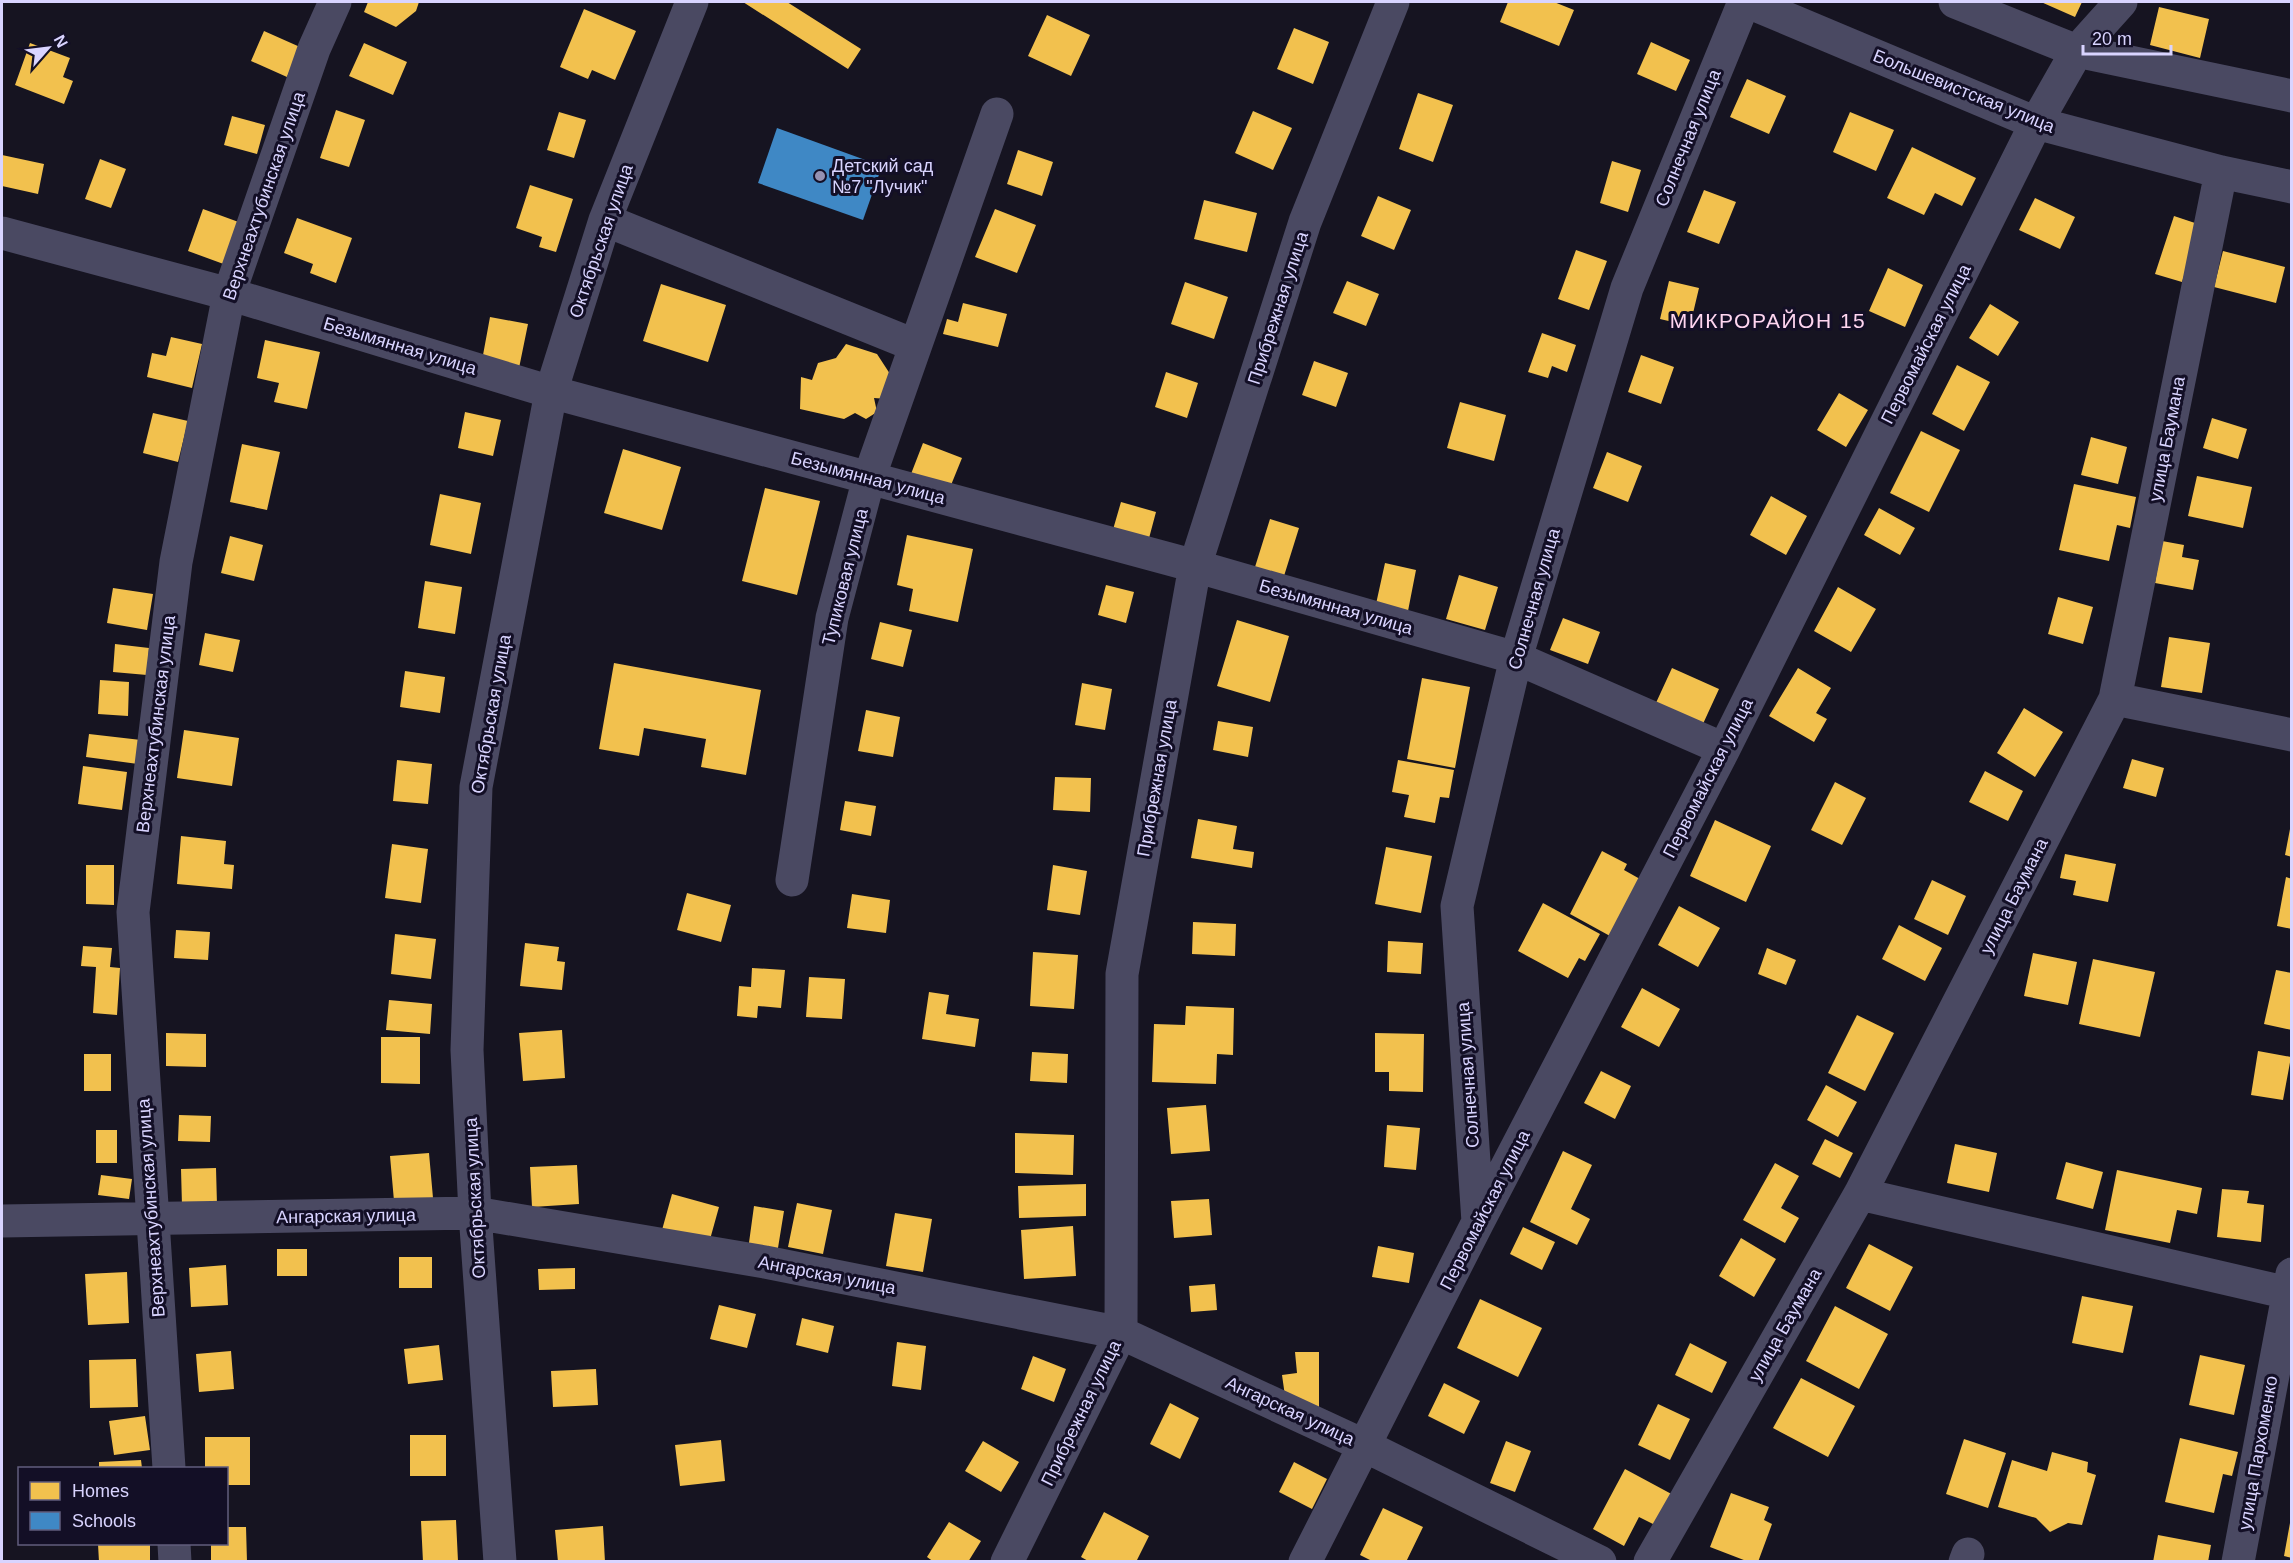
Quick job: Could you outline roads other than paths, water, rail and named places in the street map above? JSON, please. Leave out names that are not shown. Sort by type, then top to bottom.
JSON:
[{"type":"street","name":"Верхнеахтубинская улица","points":[[169,1467],[151,1220],[133,912],[176,562],[229,294],[314,49],[335,2]]},
{"type":"street","name":"Октябрьская улица","points":[[500,1562],[475,1213],[467,1050],[476,787],[551,392],[605,220],[692,2]]},
{"type":"street","name":"Прибрежная улица","points":[[1007,1562],[1121,1333],[1122,974],[1195,566],[1305,222],[1393,2]]},
{"type":"street","name":"Большевистская улица","points":[[1746,2],[2036,123],[2221,172],[2292,187]]},
{"type":"street","name":"Солнечная улица","points":[[1478,1222],[1457,906],[1516,658],[1627,288],[1746,2]]},
{"type":"street","points":[[1955,2],[2077,51],[2292,96]]},
{"type":"street","name":"Первомайская улица","points":[[1305,1562],[1363,1445],[1724,749],[2036,123],[2077,51],[2121,2]]},
{"type":"street","name":"Тупиковая улица","points":[[792,879],[832,618],[869,478],[997,114]]},
{"type":"street","name":"улица Баумана","points":[[1650,1562],[1860,1194],[2115,699],[2221,172]]},
{"type":"street","points":[[605,220],[914,345]]},
{"type":"street","name":"Безымянная улица","points":[[2,233],[229,294],[551,392],[1195,566],[1516,658],[1724,749]]},
{"type":"street","points":[[2115,699],[2292,735]]},
{"type":"street","points":[[1860,1194],[2290,1284]]},
{"type":"street","name":"Ангарская улица","points":[[2,1221],[475,1213],[765,1262],[1121,1333],[1363,1445],[1600,1562]]},
{"type":"street","name":"улица Пархоменко","points":[[2238,1562],[2290,1284]]},
{"type":"street","points":[[174,1545],[175,1562]]},
{"type":"place","name":"Детский сад №7 \"Лучик\"","points":[[820,176]]},
{"type":"district","name":"МИКРОРАЙОН 15","points":[[1768,321]]}]
